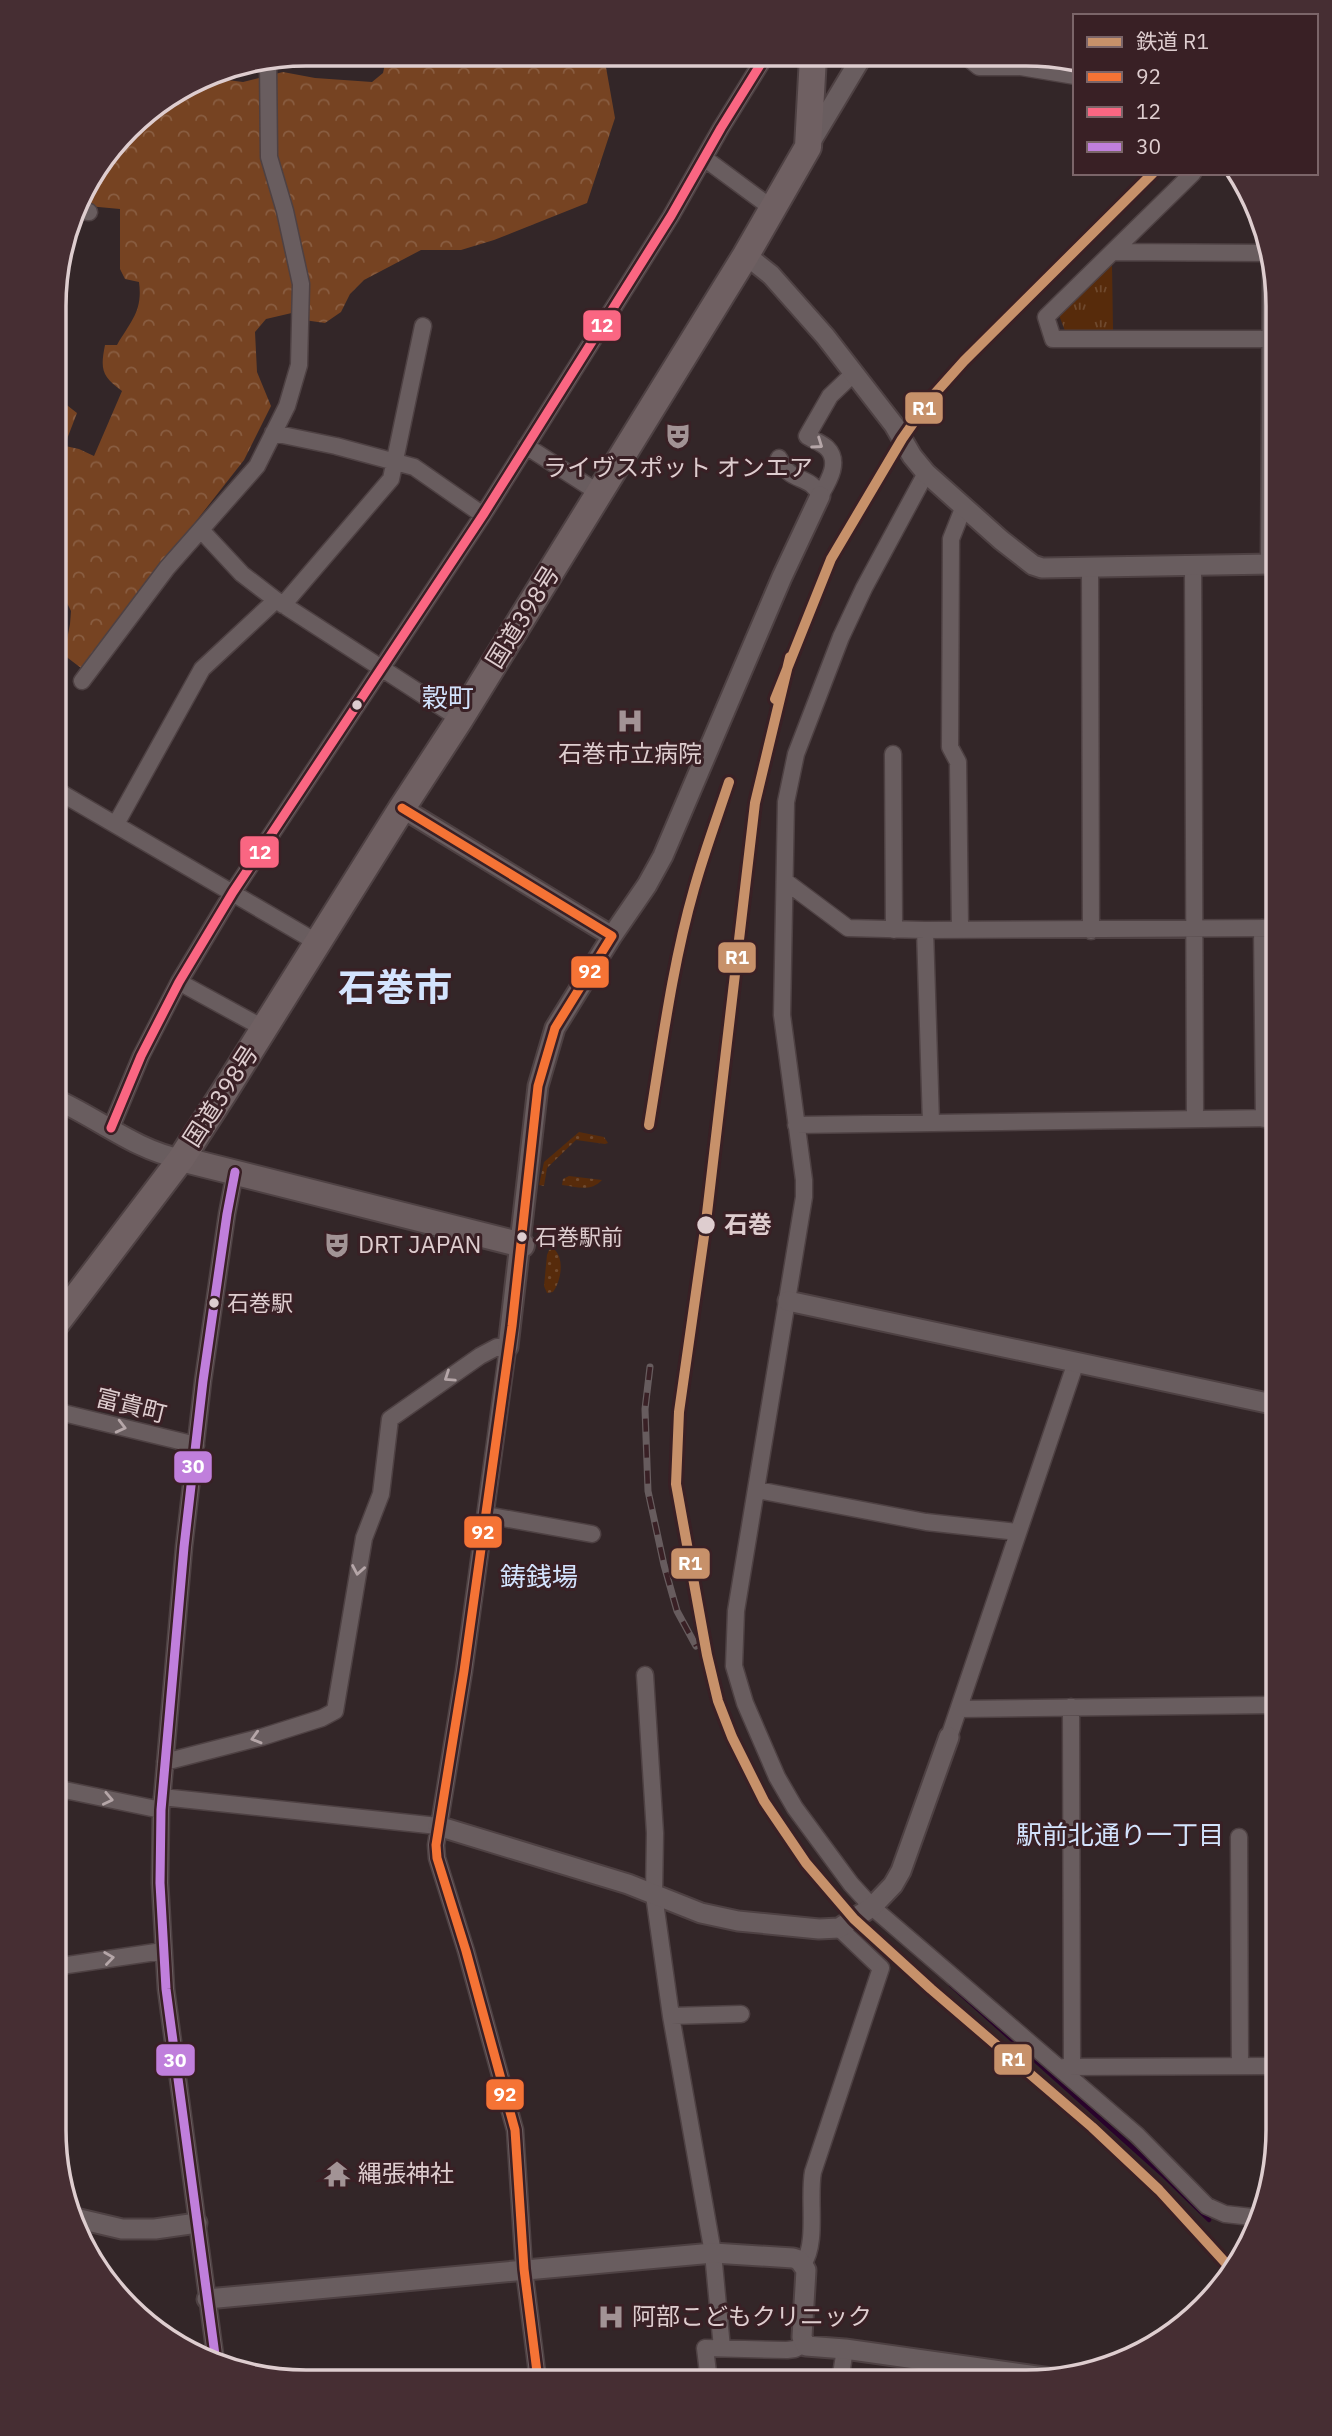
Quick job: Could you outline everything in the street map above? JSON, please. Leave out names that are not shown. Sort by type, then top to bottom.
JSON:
[{"type":"highway","name":"国道398号","points":[[66,1311],[181,1159],[265,1029],[746,256],[808,147],[813,66]]},
{"type":"main road","points":[[181,1159],[522,1245]]},
{"type":"street","points":[[111,1128],[141,1056],[179,982],[233,892],[483,515],[671,216],[760,66]]},
{"type":"street","points":[[815,66],[822,82],[830,86],[844,86]]},
{"type":"street","points":[[808,147],[856,66]]},
{"type":"street","points":[[978,66],[1021,67],[1073,76]]},
{"type":"street","points":[[82,681],[167,568],[257,466],[286,406],[299,365],[301,284],[285,211],[269,157],[268,70]]},
{"type":"street","points":[[704,158],[773,209]]},
{"type":"street","points":[[1191,175],[1046,317],[1053,339],[1266,337]]},
{"type":"street","points":[[1114,252],[1259,253]]},
{"type":"street","points":[[746,256],[771,275],[825,336],[894,425],[926,474],[1033,565],[1042,568],[1266,564]]},
{"type":"street","points":[[116,824],[202,669],[279,603],[391,479],[423,326]]},
{"type":"street","points":[[537,2370],[524,2269],[515,2130],[437,1857],[436,1845],[486,1515],[522,1245],[537,1094],[555,1028],[663,856],[782,578],[831,477],[833,458],[827,449],[807,436],[830,397],[853,374]]},
{"type":"street","points":[[273,433],[336,446],[414,467],[483,515]]},
{"type":"street","points":[[526,446],[599,493]]},
{"type":"street","points":[[779,458],[788,474],[816,487],[820,496]]},
{"type":"street","points":[[926,474],[864,588],[841,637],[796,754],[786,803],[782,1015],[804,1197],[736,1611],[734,1666],[745,1703],[777,1777],[811,1830],[872,1907],[1065,2067],[1138,2135],[1207,2206],[1225,2214],[1249,2217]]},
{"type":"street","points":[[960,929],[958,762],[950,747],[951,539],[964,506]]},
{"type":"street","points":[[201,530],[242,574],[279,603],[460,719]]},
{"type":"street","points":[[1193,566],[1195,1119]]},
{"type":"street","points":[[1090,567],[1091,931]]},
{"type":"street","points":[[893,754],[894,930]]},
{"type":"street","points":[[66,796],[318,943]]},
{"type":"street","points":[[402,808],[612,936]]},
{"type":"street","points":[[785,881],[848,928],[1091,931],[1266,928]]},
{"type":"street","points":[[925,930],[930,1123]]},
{"type":"street","points":[[179,982],[265,1029]]},
{"type":"street","points":[[66,1105],[127,1139],[161,1155],[181,1159]]},
{"type":"street","points":[[796,1125],[1266,1119]]},
{"type":"street","points":[[214,2351],[163,1951],[160,1883],[162,1804],[180,1589],[196,1445],[235,1172]]},
{"type":"street","points":[[788,1301],[1265,1403]]},
{"type":"street","points":[[166,1762],[274,1733],[322,1718],[335,1711],[364,1538],[381,1494],[390,1419],[480,1356],[496,1347],[508,1347]]},
{"type":"street","points":[[66,1790],[162,1804],[438,1826],[593,1872],[701,1913],[738,1921],[820,1929],[839,1928],[872,1907],[893,1885],[901,1871],[959,1709],[1076,1362]]},
{"type":"street","name":"富貴町","points":[[66,1414],[196,1445]]},
{"type":"street","points":[[757,1490],[926,1522],[1018,1532]]},
{"type":"street","points":[[486,1515],[592,1534]]},
{"type":"street","points":[[645,1675],[655,1833],[654,1895],[671,2016],[713,2253],[722,2348]]},
{"type":"street","points":[[959,1709],[1265,1705]]},
{"type":"street","points":[[1065,2067],[1071,1707]]},
{"type":"street","points":[[1239,1837],[1240,2066]]},
{"type":"street","points":[[803,2264],[810,2252],[810,2186],[813,2172],[881,1968],[839,1928]]},
{"type":"street","points":[[66,1965],[163,1951]]},
{"type":"street","points":[[671,2016],[741,2014]]},
{"type":"street","points":[[1065,2067],[1265,2066]]},
{"type":"street","points":[[84,2220],[122,2229],[155,2229],[197,2223]]},
{"type":"street","points":[[207,2299],[713,2253],[793,2259],[803,2264],[806,2270],[802,2337],[804,2344],[809,2347],[845,2349],[994,2370]]},
{"type":"street","points":[[708,2370],[705,2348],[795,2350],[804,2344]]},
{"type":"street","points":[[842,2370],[845,2349]]},
{"type":"green space","points":[[385,66],[606,66],[615,118],[587,203],[494,240],[461,250],[421,250],[364,280],[350,294],[341,312],[325,323],[304,320],[296,312],[266,319],[255,332],[257,372],[271,406],[244,460],[81,668],[66,657],[71,611],[66,603],[66,446],[94,456],[122,391],[104,372],[105,345],[117,345],[135,315],[140,292],[139,282],[125,279],[120,269],[120,209],[89,206],[91,200],[116,160],[148,126],[200,91],[227,80],[243,82],[283,72],[315,78],[372,82],[383,73]]},
{"type":"green space","points":[[1112,265],[1113,330],[1065,331],[1059,315]]},
{"type":"green space","points":[[66,404],[77,413],[66,439]]},
{"type":"green space","points":[[579,1132],[604,1137],[608,1143],[576,1140],[547,1168],[544,1186],[539,1185],[544,1162]]},
{"type":"green space","points":[[569,1176],[602,1180],[588,1187],[562,1185],[563,1179]]},
{"type":"green space","points":[[554,1249],[560,1258],[560,1276],[553,1292],[547,1293],[544,1286],[547,1255],[549,1250]]},
{"type":"waterway","points":[[951,1985],[1162,2174],[1209,2220]]},
{"type":"railway","points":[[650,1367],[645,1409],[648,1491],[677,1611],[696,1646]]},
{"type":"railway","points":[[707,1655],[718,1701]]},
{"type":"rail line","name":"R1","points":[[775,699],[831,559],[902,439],[930,399],[964,361],[1151,175]]},
{"type":"rail line","name":"R1","points":[[790,657],[755,803],[706,1222],[679,1412],[676,1484],[718,1701],[732,1737],[764,1801],[806,1863],[854,1919],[1092,2127],[1159,2190],[1225,2262]]},
{"type":"rail line","name":"R1","points":[[649,1125],[668,1006],[686,918],[729,782]]},
{"type":"transit line","name":"12","points":[[111,1128],[141,1056],[179,982],[233,892],[483,515],[671,216],[759,66]]},
{"type":"transit line","name":"92","points":[[402,808],[612,936],[555,1028],[538,1086],[512,1326],[464,1671],[436,1845],[437,1858],[466,1951],[515,2130],[524,2269],[537,2370]]},
{"type":"transit line","name":"30","points":[[214,2351],[166,1989],[160,1883],[161,1810],[184,1547],[203,1381],[235,1172]]},
{"type":"place","name":"ライヴスポット オンエア","points":[[678,436]]},
{"type":"place","name":"石巻市立病院","points":[[630,721]]},
{"type":"place","name":"石巻","points":[[706,1225]]},
{"type":"place","name":"石巻駅前","points":[[522,1237]]},
{"type":"place","name":"DRT JAPAN","points":[[337,1245]]},
{"type":"place","name":"石巻駅","points":[[214,1303]]},
{"type":"place","name":"縄張神社","points":[[337,2174]]},
{"type":"place","name":"阿部こどもクリニック","points":[[611,2317]]},
{"type":"district","name":"穀町","points":[[448,698]]},
{"type":"district","name":"石巻市","points":[[395,988]]},
{"type":"district","name":"鋳銭場","points":[[539,1577]]},
{"type":"district","name":"駅前北通り一丁目","points":[[1120,1835]]}]
